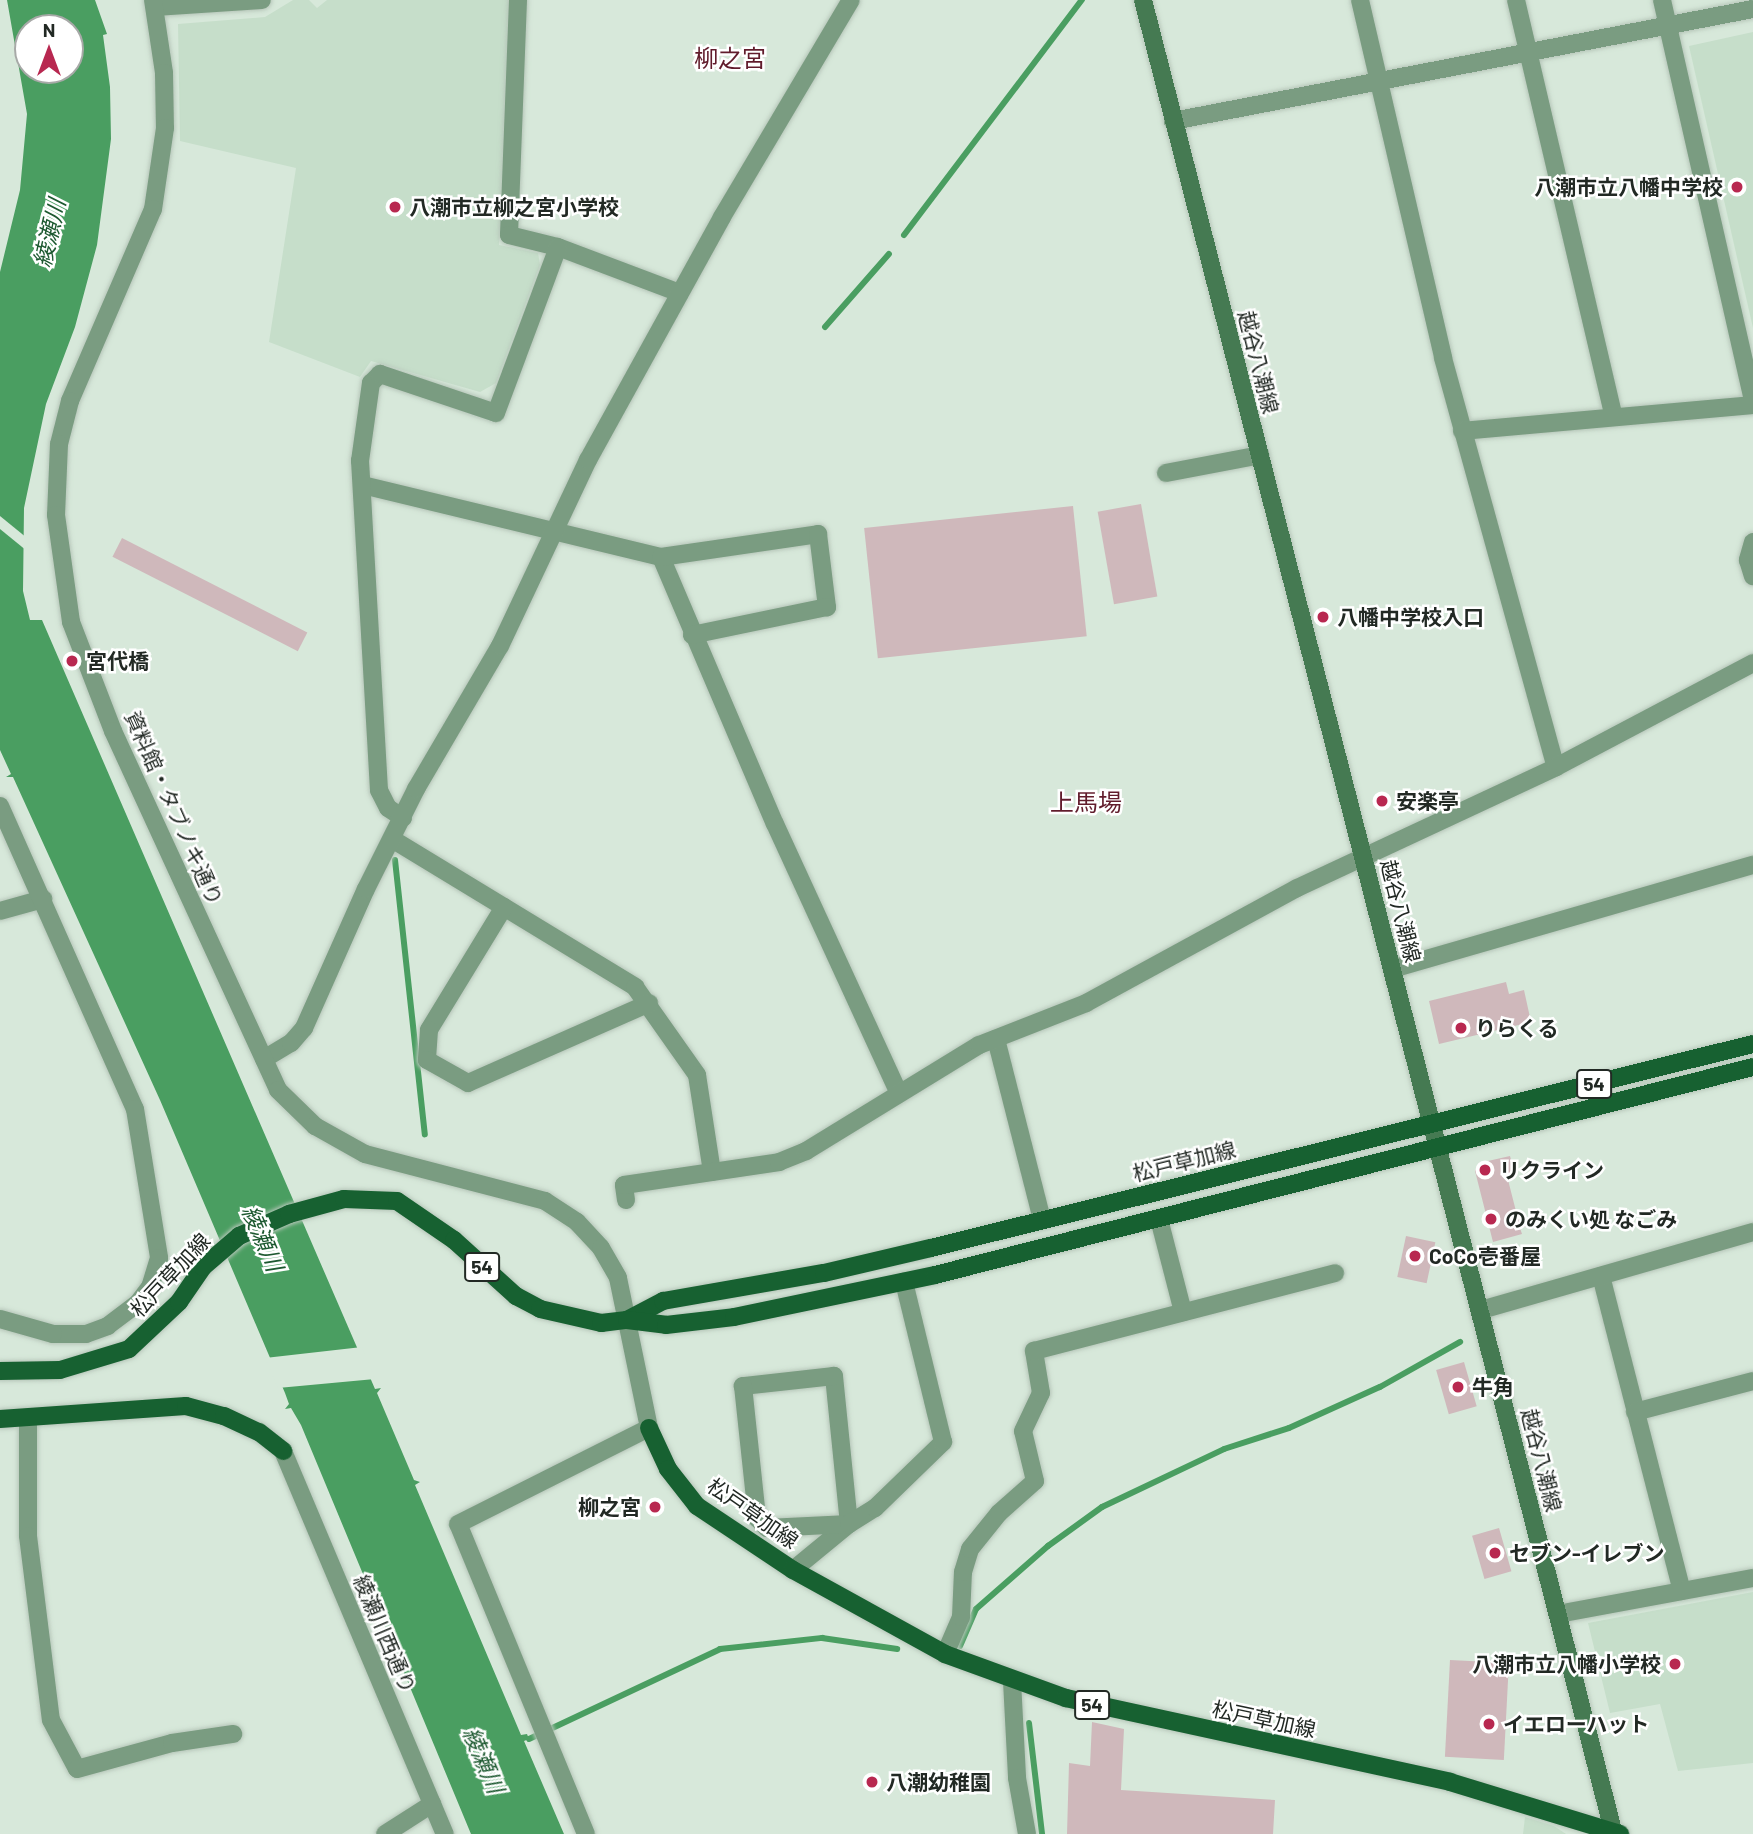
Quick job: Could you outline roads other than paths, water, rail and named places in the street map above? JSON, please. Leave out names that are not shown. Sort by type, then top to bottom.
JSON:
[{"type":"main road","name":"越谷八潮線","points":[[1143,0],[1616,1833]]},
{"type":"main road","name":"松戸草加線","points":[[627,1320],[663,1301],[824,1273],[1753,1044]]},
{"type":"main road","name":"松戸草加線","points":[[0,1371],[60,1370],[100,1362],[129,1349],[179,1302],[203,1267],[239,1236],[289,1214],[344,1199],[397,1201],[454,1240],[516,1296],[540,1309],[601,1323],[627,1320],[666,1325],[734,1317],[904,1282],[1753,1067]]},
{"type":"main road","points":[[0,1419],[186,1406],[224,1416],[260,1432],[283,1451]]},
{"type":"main road","name":"松戸草加線","points":[[649,1428],[668,1469],[697,1507],[793,1570],[945,1654],[1012,1681],[1107,1709],[1450,1782],[1616,1833]]},
{"type":"street","points":[[154,4],[262,0]]},
{"type":"street","points":[[518,0],[509,235],[558,247],[680,293]]},
{"type":"street","points":[[264,1059],[291,1043],[304,1028],[402,818],[500,646],[553,528],[680,293],[851,0]]},
{"type":"street","points":[[1360,0],[1462,431],[1556,767]]},
{"type":"street","points":[[1516,0],[1614,417]]},
{"type":"street","points":[[1462,431],[1753,402],[1662,0]]},
{"type":"street","name":"資料館・タブノキ通り","points":[[154,4],[164,73],[163,161],[153,209],[64,419],[56,474],[60,562],[71,622],[113,730],[278,1090],[335,1140],[365,1154],[545,1201],[577,1222],[601,1248],[618,1279],[649,1428]]},
{"type":"street","points":[[1173,121],[1753,9]]},
{"type":"street","points":[[402,818],[388,808],[379,790],[360,461],[371,383],[380,374],[496,413],[558,247]]},
{"type":"street","points":[[1166,473],[1260,455]]},
{"type":"street","points":[[363,485],[662,556],[818,534],[827,607],[692,635]]},
{"type":"street","points":[[1753,542],[1748,561],[1753,576]]},
{"type":"street","points":[[662,556],[692,635],[898,1092]]},
{"type":"street","points":[[626,1200],[624,1185],[779,1162],[806,1151],[898,1092],[996,1039],[1086,1003],[1297,888],[1556,767],[1753,663]]},
{"type":"street","points":[[0,806],[135,1110],[159,1258],[150,1287],[138,1303],[108,1326],[86,1334],[52,1334],[0,1319]]},
{"type":"street","points":[[392,839],[635,987],[649,1003],[697,1075],[712,1172]]},
{"type":"street","points":[[1392,969],[1753,865]]},
{"type":"street","points":[[0,911],[43,899]]},
{"type":"street","points":[[504,907],[429,1030],[428,1060],[468,1083],[649,1003]]},
{"type":"street","points":[[996,1039],[1042,1220]]},
{"type":"street","points":[[1158,1219],[1183,1312]]},
{"type":"street","points":[[1480,1310],[1753,1232]]},
{"type":"street","points":[[945,1654],[961,1617],[963,1572],[970,1549],[999,1513],[1035,1481],[1023,1431],[1041,1393],[1034,1351],[1335,1273]]},
{"type":"street","points":[[1601,1276],[1682,1591]]},
{"type":"street","points":[[793,1570],[849,1524],[875,1508],[943,1442],[904,1282]]},
{"type":"street","points":[[834,1376],[849,1524],[767,1528],[757,1518],[743,1386],[834,1376]]},
{"type":"street","points":[[1634,1412],[1753,1381]]},
{"type":"street","points":[[28,1419],[28,1536],[51,1720],[77,1769],[172,1743],[233,1734]]},
{"type":"street","points":[[586,1834],[458,1524],[649,1428]]},
{"type":"street","name":"綾瀬川西通り","points":[[283,1451],[445,1834]]},
{"type":"street","points":[[1558,1614],[1753,1578]]},
{"type":"street","points":[[1012,1681],[1017,1778],[1027,1834]]},
{"type":"street","points":[[385,1834],[432,1804]]},
{"type":"water","name":"綾瀬川","points":[[7,0],[95,0],[107,34],[103,35],[110,87],[111,139],[97,245],[75,327],[46,404],[24,508],[23,591],[30,620],[42,620],[375,1389],[381,1388],[377,1393],[414,1480],[420,1482],[415,1485],[521,1735],[527,1734],[529,1739],[524,1741],[564,1834],[471,1834],[301,1425],[291,1408],[285,1409],[289,1404],[285,1393],[160,1100],[13,777],[6,777],[11,774],[0,750],[0,272],[20,190],[27,114],[22,84],[84,84],[84,14],[14,14],[14,40]]},
{"type":"waterway","points":[[904,235],[1082,0]]},
{"type":"waterway","points":[[825,327],[889,254]]},
{"type":"waterway","points":[[395,860],[425,1134]]},
{"type":"waterway","points":[[960,1646],[976,1609],[1048,1546],[1102,1507],[1224,1449],[1289,1428],[1380,1387],[1460,1342]]},
{"type":"waterway","points":[[529,1739],[720,1649],[822,1638],[897,1649]]},
{"type":"waterway","points":[[1029,1723],[1042,1834]]},
{"type":"place","name":"八潮市立八幡中学校","points":[[1737,187]]},
{"type":"place","name":"八潮市立柳之宮小学校","points":[[395,207]]},
{"type":"place","name":"八幡中学校入口","points":[[1323,617]]},
{"type":"place","name":"宮代橋","points":[[72,661]]},
{"type":"place","name":"安楽亭","points":[[1382,801]]},
{"type":"place","name":"りらくる","points":[[1461,1028]]},
{"type":"place","name":"リクライン","points":[[1485,1170]]},
{"type":"place","name":"のみくい処 なごみ","points":[[1491,1219]]},
{"type":"place","name":"CoCo壱番屋","points":[[1415,1256]]},
{"type":"place","name":"牛角","points":[[1458,1387]]},
{"type":"place","name":"柳之宮","points":[[655,1507]]},
{"type":"place","name":"セブン-イレブン","points":[[1495,1553]]},
{"type":"place","name":"八潮市立八幡小学校","points":[[1675,1664]]},
{"type":"place","name":"イエローハット","points":[[1489,1724]]},
{"type":"place","name":"八潮幼稚園","points":[[872,1782]]},
{"type":"district","name":"柳之宮","points":[[730,58]]},
{"type":"district","name":"上馬場","points":[[1086,802]]}]
